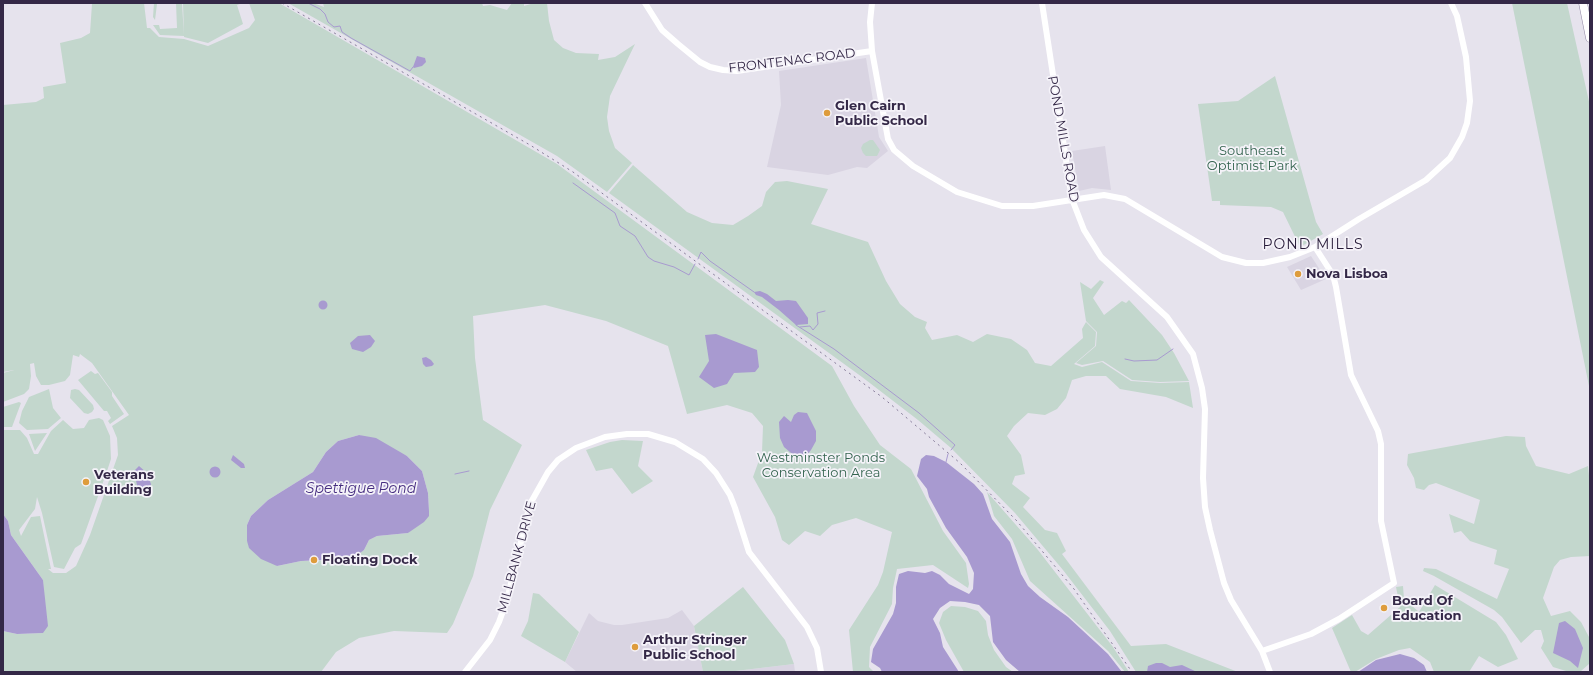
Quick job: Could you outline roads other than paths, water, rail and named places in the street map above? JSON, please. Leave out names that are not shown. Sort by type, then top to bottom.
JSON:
[{"type":"highway","points":[[1583,3],[1590,38]]},
{"type":"street","name":"FRONTENAC ROAD","points":[[645,3],[662,30],[678,44],[700,62],[710,67],[723,70],[737,71],[872,50]]},
{"type":"street","points":[[872,3],[870,22],[872,50],[888,139],[903,159],[957,192],[991,204],[1002,206],[1033,206],[1104,194],[1125,199],[1222,257],[1246,263],[1269,263],[1290,257],[1315,247],[1359,219],[1426,180],[1450,158],[1458,145],[1466,122],[1470,101],[1466,57],[1457,16],[1451,3]]},
{"type":"street","name":"POND MILLS ROAD","points":[[1042,3],[1072,199],[1084,230],[1101,257],[1167,317],[1193,354],[1202,388],[1205,408],[1203,478],[1205,507],[1210,530],[1224,583],[1231,600],[1262,651],[1270,672]]},
{"type":"street","points":[[1262,651],[1318,630],[1339,619],[1394,583],[1381,521],[1381,444],[1378,431],[1351,375],[1336,287],[1332,275],[1315,247]]},
{"type":"street","name":"MILLBANK DRIVE","points":[[465,672],[490,640],[499,622],[507,600],[530,504],[548,472],[558,460],[576,448],[605,437],[627,434],[648,434],[676,442],[703,460],[716,474],[735,508],[748,552],[807,627],[817,648],[821,672]]},
{"type":"water","points":[[417,56],[425,58],[426,62],[422,66],[414,68],[413,67]]},
{"type":"water","points":[[760,291],[776,301],[796,301],[808,318],[808,324],[796,325],[779,310],[762,297],[756,295],[754,292]]},
{"type":"water","points":[[323,300],[328,305],[323,310],[318,305]]},
{"type":"water","points":[[716,334],[757,350],[759,367],[755,372],[734,373],[727,384],[714,388],[699,377],[709,361],[705,335]]},
{"type":"water","points":[[370,335],[375,341],[371,347],[363,352],[352,349],[350,343],[358,336]]},
{"type":"water","points":[[426,357],[434,364],[432,366],[426,367],[423,364],[422,358]]},
{"type":"water","points":[[798,412],[807,413],[816,431],[816,441],[806,456],[797,458],[784,447],[780,438],[779,422],[784,416],[791,422],[794,415]]},
{"type":"water","name":"Spettigue Pond","points":[[359,435],[376,438],[407,456],[422,471],[428,493],[429,516],[424,522],[408,533],[377,536],[369,540],[364,550],[360,553],[344,559],[301,561],[277,566],[261,559],[249,548],[247,541],[247,525],[251,516],[268,500],[313,472],[326,452],[338,441]]},
{"type":"water","points":[[233,455],[244,464],[245,468],[241,468],[231,460]]},
{"type":"water","points":[[926,455],[934,456],[946,462],[974,484],[983,494],[992,519],[1010,542],[1021,574],[1028,586],[1040,597],[1068,617],[1108,654],[1122,672],[1020,672],[1006,660],[993,642],[990,616],[979,605],[950,601],[940,608],[933,619],[940,633],[943,647],[959,672],[882,672],[880,668],[871,662],[873,649],[893,614],[896,603],[896,587],[899,574],[908,571],[925,573],[932,571],[940,575],[949,584],[969,594],[973,589],[974,573],[967,557],[946,528],[929,497],[927,489],[917,476],[921,459]]},
{"type":"water","points":[[139,466],[147,473],[151,484],[151,495],[148,496],[142,494],[138,490],[134,471]]},
{"type":"water","points":[[215,466],[219,468],[221,472],[219,476],[215,478],[211,476],[209,472],[211,468]]},
{"type":"water","points":[[3,514],[8,521],[11,535],[43,580],[48,626],[43,633],[17,634],[3,631]]},
{"type":"water","points":[[1565,621],[1575,629],[1583,648],[1578,668],[1570,661],[1553,653],[1559,623]]},
{"type":"water","points":[[1400,654],[1414,658],[1424,665],[1427,672],[1358,672],[1376,660]]},
{"type":"water","points":[[1156,663],[1162,663],[1170,667],[1182,665],[1197,672],[1147,672],[1148,666]]},
{"type":"waterway","points":[[308,3],[320,9],[325,14],[328,22],[334,27],[340,26],[342,32],[351,38],[410,71],[413,67]]},
{"type":"waterway","points":[[573,183],[615,213],[620,226],[635,236],[648,257],[654,261],[674,267],[689,275],[695,264]]},
{"type":"waterway","points":[[698,259],[701,252],[710,261],[754,292]]},
{"type":"waterway","points":[[800,327],[810,326],[813,330],[818,324],[817,313],[825,311]]},
{"type":"waterway","points":[[796,325],[834,349],[919,413],[955,445],[951,450]]},
{"type":"waterway","points":[[1125,359],[1134,361],[1157,360],[1173,349]]},
{"type":"waterway","points":[[946,462],[948,454]]},
{"type":"waterway","points":[[455,474],[469,471]]},
{"type":"railway","points":[[282,3],[530,145],[573,172],[882,397],[960,463],[1016,520],[1074,589],[1132,672]]},
{"type":"place","name":"Glen Cairn Public School","points":[[827,113]]},
{"type":"place","name":"Nova Lisboa","points":[[1298,274]]},
{"type":"place","name":"Veterans Building","points":[[86,482]]},
{"type":"place","name":"Floating Dock","points":[[314,560]]},
{"type":"place","name":"Board Of Education","points":[[1384,608]]},
{"type":"place","name":"Arthur Stringer Public School","points":[[635,647]]},
{"type":"district","name":"POND MILLS","points":[[1313,245]]},
{"type":"park label","name":"Southeast Optimist Park","points":[[1252,158]]},
{"type":"park label","name":"Westminster Ponds Conservation Area","points":[[821,466]]}]
